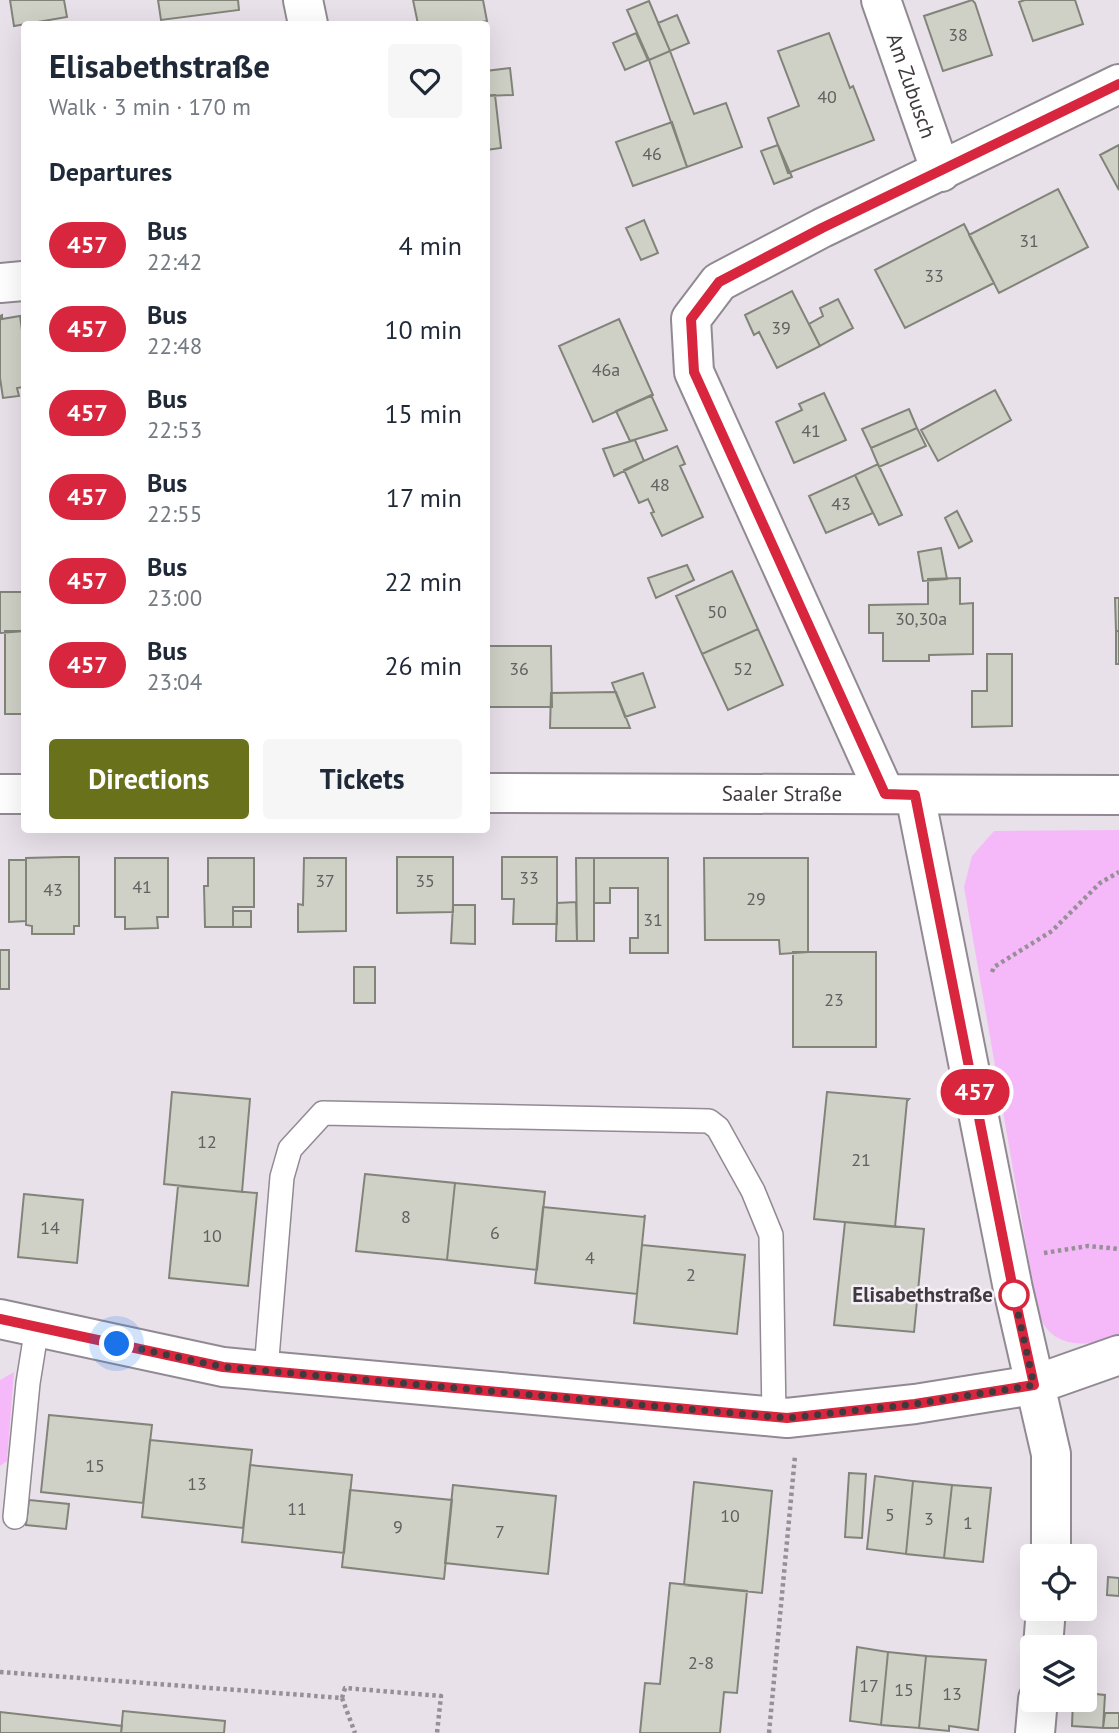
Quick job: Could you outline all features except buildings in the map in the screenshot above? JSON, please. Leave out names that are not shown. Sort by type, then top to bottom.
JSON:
[{"type":"street","points":[[303,0],[307,21]]},
{"type":"street","name":"Am Zubusch","points":[[881,0],[941,172]]},
{"type":"street","points":[[1051,1544],[1051,1454],[900,795],[694,372],[691,319],[719,282],[822,228],[1119,84]]},
{"type":"street","name":"Saaler Straße","points":[[490,793],[1119,796]]},
{"type":"street","points":[[0,794],[21,794]]},
{"type":"street","points":[[0,1319],[223,1367],[786,1417],[915,1404],[1034,1385],[1119,1355]]},
{"type":"street","points":[[1035,1733],[1037,1712]]},
{"type":"lane","points":[[266,1370],[282,1177],[290,1149],[323,1113],[709,1121],[718,1128],[753,1191],[771,1235],[786,1417]]},
{"type":"lane","points":[[15,1517],[28,1383],[37,1327]]},
{"type":"path","points":[[989,977],[995,967],[1052,932],[1100,883],[1119,872]]},
{"type":"path","points":[[1042,1253],[1088,1246],[1119,1248]]},
{"type":"path","points":[[769,1733],[786,1417]]},
{"type":"path","points":[[0,1672],[342,1699]]},
{"type":"path","points":[[355,1733],[342,1699],[345,1688],[441,1696],[437,1733]]},
{"type":"shaded area","points":[[1119,830],[1119,1336],[1099,1342],[1078,1343],[1067,1342],[1050,1332],[1043,1323],[1037,1306],[964,887],[972,856],[994,831]]},
{"type":"shaded area","points":[[14,1372],[7,1461],[0,1466],[0,1380]]},
{"type":"bus line","name":"457","points":[[0,1319],[223,1367],[787,1418],[915,1404],[1034,1385],[915,795],[885,794],[694,372],[691,319],[719,282],[822,228],[1119,84]]},
{"type":"place","name":"Elisabethstraße","points":[[1014,1295]]},
{"type":"route","points":[[117,1344],[223,1367],[787,1418],[915,1404],[1034,1385],[1014,1295]]}]
